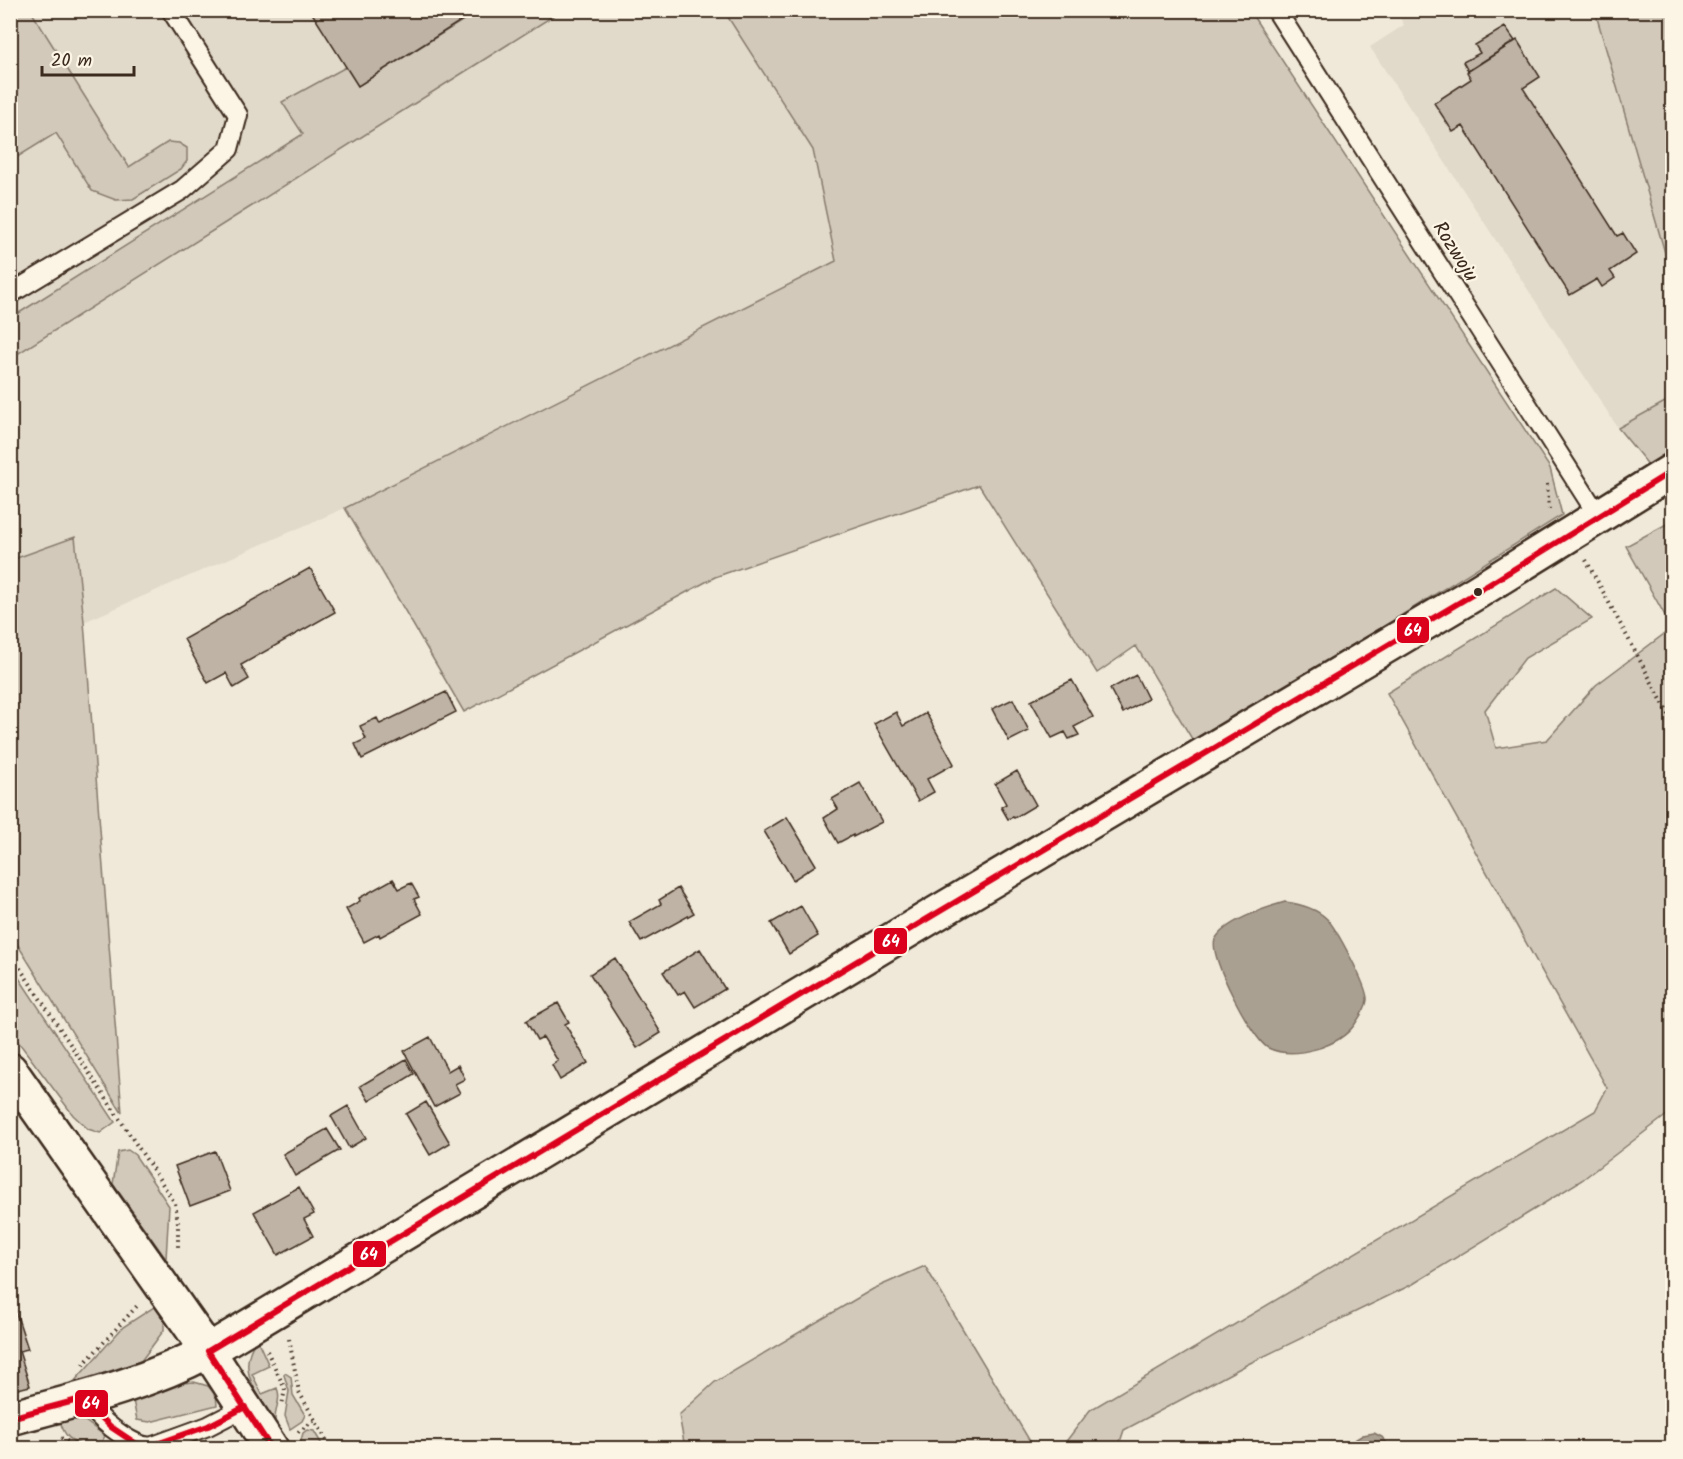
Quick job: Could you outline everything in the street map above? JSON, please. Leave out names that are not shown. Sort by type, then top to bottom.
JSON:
[{"type":"street","points":[[10,1418],[86,1382],[148,1379],[177,1368],[208,1351],[1467,598],[1672,471]]},
{"type":"street","points":[[10,1070],[208,1351],[271,1449]]},
{"type":"lane","points":[[10,294],[182,190],[229,149],[238,116],[171,10]]},
{"type":"lane","name":"Rozwoju","points":[[1276,10],[1585,525]]},
{"type":"lane","points":[[86,1382],[96,1413],[129,1440],[144,1447],[153,1446],[208,1426],[245,1407]]},
{"type":"path","points":[[1585,525],[1672,720]]},
{"type":"path","points":[[10,953],[175,1203],[178,1223],[177,1250],[187,1271],[142,1301],[86,1382]]},
{"type":"path","points":[[266,1315],[268,1338],[266,1350],[285,1389],[280,1414]]},
{"type":"path","points":[[266,1315],[287,1327],[299,1392],[331,1449]]},
{"type":"path","points":[[57,1437],[80,1449]]},
{"type":"shaded area","points":[[11,10],[31,11],[129,167],[168,142],[179,143],[187,148],[187,161],[181,169],[133,199],[116,200],[92,191],[56,133],[11,161]]},
{"type":"shaded area","points":[[1249,10],[1550,468],[1562,515],[1195,744],[1136,646],[1097,673],[979,485],[715,577],[464,712],[345,508],[836,261],[813,150],[724,11]]},
{"type":"shaded area","points":[[11,11],[798,11],[813,150],[836,261],[345,508],[84,622],[74,537],[11,560]]},
{"type":"shaded area","points":[[478,11],[561,11],[11,358],[11,318],[303,134],[282,102],[346,67],[358,86]]},
{"type":"shaded area","points":[[1396,11],[1595,11],[1672,277],[1672,398],[1618,428],[1370,47],[1404,25]]},
{"type":"shaded area","points":[[1595,11],[1672,11],[1672,277]]},
{"type":"shaded area","points":[[1672,398],[1672,453],[1650,467],[1618,428]]},
{"type":"shaded area","points":[[1672,521],[1672,628],[1626,546]]},
{"type":"shaded area","points":[[75,537],[84,622],[122,1113],[11,934],[11,560]]},
{"type":"shaded area","points":[[1556,588],[1592,619],[1525,658],[1485,710],[1496,748],[1547,740],[1596,685],[1672,628],[1672,1111],[1582,1180],[1413,1284],[1248,1364],[1124,1430],[1118,1448],[1061,1448],[1090,1410],[1595,1111],[1607,1088],[1387,693]]},
{"type":"shaded area","points":[[1285,902],[1308,907],[1327,919],[1351,958],[1367,1000],[1355,1024],[1338,1039],[1315,1049],[1290,1053],[1268,1048],[1252,1030],[1233,997],[1218,963],[1215,949],[1215,940],[1227,927],[1246,916]]},
{"type":"shaded area","points":[[11,966],[115,1122],[100,1133],[88,1129],[73,1115],[11,1032]]},
{"type":"shaded area","points":[[128,1150],[135,1155],[169,1206],[166,1259],[113,1184],[118,1152]]},
{"type":"shaded area","points":[[925,1266],[1034,1448],[685,1448],[679,1415],[715,1382],[873,1289]]},
{"type":"shaded area","points":[[157,1305],[164,1321],[164,1330],[141,1361],[73,1383],[123,1327]]},
{"type":"shaded area","points":[[257,1339],[269,1366],[252,1374],[262,1394],[277,1388],[279,1397],[275,1422],[256,1392],[248,1372],[251,1350]]},
{"type":"shaded area","points":[[285,1373],[291,1377],[293,1395],[305,1415],[302,1421],[290,1429],[285,1416],[289,1391]]},
{"type":"shaded area","points":[[194,1382],[208,1386],[216,1395],[217,1405],[150,1422],[137,1420],[133,1400],[183,1383]]},
{"type":"shaded area","points":[[67,1419],[85,1421],[105,1436],[100,1445],[93,1444],[86,1447],[69,1438],[60,1421]]},
{"type":"shaded area","points":[[307,1430],[314,1431],[324,1448],[302,1448],[300,1444],[303,1433]]},
{"type":"shaded area","points":[[1374,1433],[1382,1437],[1391,1448],[1341,1448],[1363,1435]]},
{"type":"building","points":[[310,10],[478,10],[358,86]]},
{"type":"building","points":[[1505,27],[1515,41],[1468,71],[1463,62],[1480,53],[1475,45]]},
{"type":"building","points":[[1517,40],[1540,77],[1523,88],[1617,236],[1623,233],[1636,254],[1610,271],[1615,278],[1602,287],[1597,279],[1570,295],[1463,126],[1453,132],[1434,103],[1471,79],[1467,72]]},
{"type":"building","points":[[310,568],[335,612],[241,665],[249,679],[234,688],[226,673],[208,683],[184,639]]},
{"type":"building","points":[[1136,675],[1148,699],[1123,713],[1110,689]]},
{"type":"building","points":[[1072,680],[1093,717],[1074,727],[1079,735],[1069,739],[1065,732],[1052,738],[1031,701]]},
{"type":"building","points":[[446,692],[456,712],[362,759],[355,744],[366,739],[360,726],[377,718],[380,724]]},
{"type":"building","points":[[1013,699],[1029,731],[1009,741],[992,709]]},
{"type":"building","points":[[896,712],[903,726],[926,713],[954,764],[927,779],[934,792],[918,801],[874,724]]},
{"type":"building","points":[[1017,771],[1036,805],[1008,819],[1001,807],[1006,804],[995,784]]},
{"type":"building","points":[[860,783],[882,822],[838,843],[824,818],[838,809],[832,799]]},
{"type":"building","points":[[787,817],[816,865],[793,880],[764,831]]},
{"type":"building","points":[[393,879],[399,889],[411,883],[419,897],[414,899],[422,914],[380,937],[379,934],[364,942],[346,909],[360,901],[359,898]]},
{"type":"building","points":[[678,888],[694,913],[641,942],[629,922],[661,904],[659,900]]},
{"type":"building","points":[[801,906],[818,936],[789,954],[771,923]]},
{"type":"building","points":[[700,949],[725,989],[695,1007],[685,991],[678,995],[663,972]]},
{"type":"building","points":[[615,958],[661,1033],[637,1048],[590,974]]},
{"type":"building","points":[[558,1003],[569,1022],[565,1024],[588,1063],[560,1080],[552,1065],[558,1061],[543,1037],[537,1040],[526,1021]]},
{"type":"building","points":[[430,1037],[448,1071],[458,1065],[465,1079],[455,1084],[460,1093],[434,1107],[404,1051]]},
{"type":"building","points":[[406,1059],[414,1074],[369,1101],[360,1086]]},
{"type":"building","points":[[426,1102],[450,1143],[430,1155],[406,1114]]},
{"type":"building","points":[[348,1106],[366,1138],[349,1148],[331,1116]]},
{"type":"building","points":[[327,1129],[340,1150],[295,1176],[283,1154]]},
{"type":"building","points":[[215,1151],[230,1191],[190,1206],[175,1166]]},
{"type":"building","points":[[299,1187],[314,1214],[304,1219],[313,1236],[278,1255],[254,1212]]},
{"type":"building","points":[[10,1294],[28,1349],[19,1351],[30,1386],[10,1391]]},
{"type":"transit line","name":"64","points":[[271,1448],[208,1351],[1477,592],[1672,471]]},
{"type":"transit line","name":"64","points":[[10,1418],[89,1397],[94,1410],[111,1427],[135,1443],[148,1447],[208,1426],[245,1407]]}]
